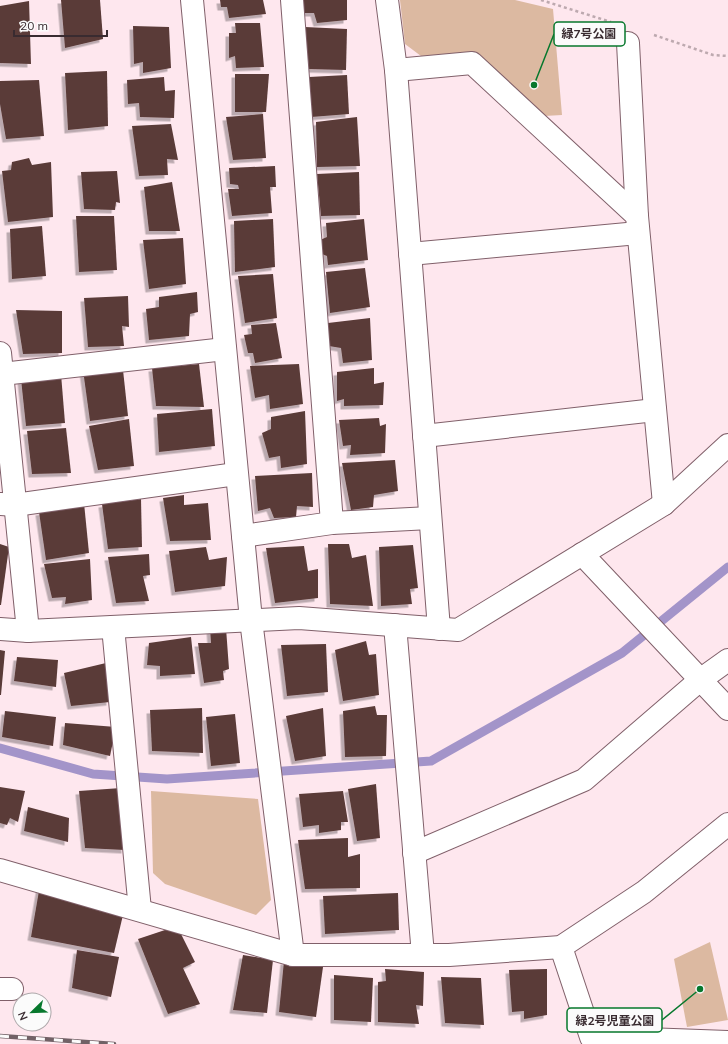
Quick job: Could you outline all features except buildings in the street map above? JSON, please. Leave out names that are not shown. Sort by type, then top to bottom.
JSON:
[{"type":"street","points":[[192,0],[251,620],[293,954]]},
{"type":"street","points":[[292,0],[332,522]]},
{"type":"street","points":[[387,0],[396,70],[439,629]]},
{"type":"street","points":[[628,43],[638,225],[664,504]]},
{"type":"street","points":[[396,70],[472,63],[638,225]]},
{"type":"street","points":[[410,254],[638,225]]},
{"type":"street","points":[[28,631],[7,505],[1,364],[225,349]]},
{"type":"street","points":[[424,436],[655,410]]},
{"type":"street","points":[[0,629],[28,631],[299,618],[458,630],[664,504],[728,445]]},
{"type":"street","points":[[7,505],[236,474]]},
{"type":"street","points":[[243,536],[332,522],[430,518]]},
{"type":"street","points":[[582,554],[728,709]]},
{"type":"street","points":[[395,625],[423,955]]},
{"type":"street","points":[[113,627],[140,910]]},
{"type":"street","points":[[414,853],[584,780],[700,680],[728,660]]},
{"type":"street","points":[[0,870],[293,954],[449,955],[561,948],[644,892],[728,824]]},
{"type":"street","points":[[561,948],[591,1037],[728,1042]]},
{"type":"shaded area","points":[[400,0],[515,0],[553,9],[562,115],[544,116],[473,53],[421,56],[405,44]]},
{"type":"shaded area","points":[[151,791],[258,799],[271,900],[256,915],[165,884],[153,873]]},
{"type":"shaded area","points":[[710,942],[728,1020],[687,1027],[674,959]]},
{"type":"waterway","points":[[0,748],[93,774],[167,779],[431,761],[622,653],[728,567]]},
{"type":"railway","points":[[0,1036],[114,1044]]},
{"type":"place","name":"緑7号公園","points":[[534,85]]},
{"type":"place","name":"緑2号児童公園","points":[[700,989]]}]
